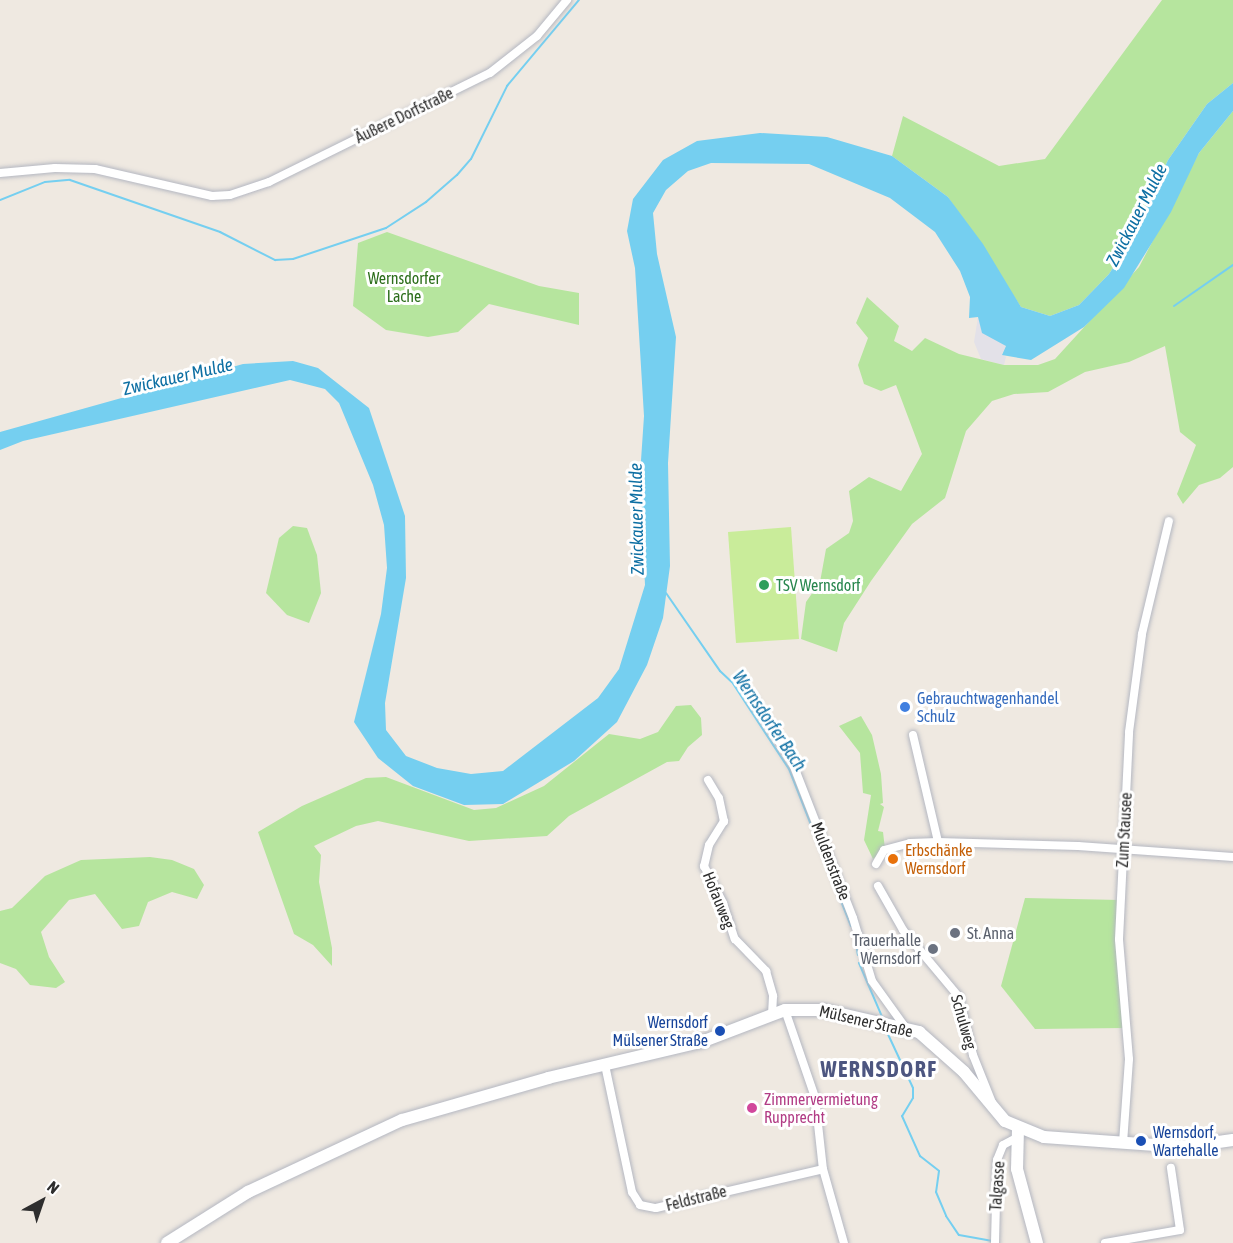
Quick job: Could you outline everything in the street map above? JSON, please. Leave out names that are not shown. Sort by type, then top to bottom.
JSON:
[{"type":"street","name":"Äußere Dorfstraße","points":[[0,173],[55,168],[95,169],[219,196],[269,182],[490,73],[537,36],[567,0]]},
{"type":"street","name":"Zum Stausee","points":[[1123,1143],[1129,1059],[1119,939],[1129,732],[1142,633],[1169,521]]},
{"type":"street","name":"Muldenstraße","points":[[751,697],[793,764],[853,918],[872,981],[905,1027]]},
{"type":"street","points":[[913,735],[938,842]]},
{"type":"street","name":"Hofauweg","points":[[708,780],[719,798],[724,821],[709,845],[704,866],[723,903],[735,939],[766,971],[773,996],[772,1014]]},
{"type":"street","points":[[876,864],[884,850],[910,843],[938,842],[1078,846],[1122,852],[1233,857]]},
{"type":"street","name":"Schulweg","points":[[878,886],[903,930],[959,997],[974,1055],[994,1101],[992,1108]]},
{"type":"street","points":[[785,1010],[815,1097],[823,1169],[844,1243]]},
{"type":"street","name":"Mülsener Straße","points":[[167,1243],[248,1192],[402,1120],[605,1065],[704,1041],[785,1010],[824,1010],[905,1027],[940,1048],[1017,1134],[1183,1147],[1233,1140]]},
{"type":"street","name":"Feldstraße","points":[[605,1065],[632,1192],[640,1205],[656,1208],[823,1169]]},
{"type":"street","points":[[1017,1134],[1017,1170],[1037,1243]]},
{"type":"street","name":"Talgasse","points":[[995,1242],[997,1160],[1003,1145],[1017,1134]]},
{"type":"street","points":[[1109,1243],[1180,1230],[1171,1168]]},
{"type":"shaded area","points":[[978,317],[1006,346],[1002,354],[1006,357],[1004,365],[981,359],[974,342]]},
{"type":"green space","points":[[1162,0],[1233,0],[1233,83],[1207,104],[1168,160],[1128,245],[1109,274],[1079,305],[1050,316],[1021,307],[948,197],[892,156],[903,116],[999,166],[1045,159]]},
{"type":"green space","points":[[1233,111],[1233,467],[1220,478],[1199,485],[1183,504],[1177,494],[1196,445],[1180,432],[1165,346],[1129,362],[1085,372],[1048,392],[1014,394],[992,401],[966,431],[945,498],[912,524],[871,581],[844,623],[837,652],[801,639],[806,602],[820,582],[826,549],[849,533],[853,521],[849,491],[869,477],[901,491],[922,454],[896,385],[881,391],[864,384],[858,365],[868,338],[856,323],[867,297],[899,326],[894,341],[912,351],[925,338],[959,354],[1004,365],[1038,365],[1055,359],[1139,267],[1199,153]]},
{"type":"green space","name":"Wernsdorfer Lache","points":[[387,232],[539,286],[579,293],[579,325],[489,304],[458,332],[428,337],[386,330],[353,306],[358,243]]},
{"type":"green space","points":[[293,526],[307,528],[317,555],[321,593],[309,623],[287,615],[266,593],[279,538]]},
{"type":"green space","name":"TSV Wernsdorf","points":[[791,527],[799,639],[736,643],[728,532]]},
{"type":"green space","points":[[691,705],[701,718],[702,735],[688,747],[679,761],[667,762],[569,816],[547,836],[469,841],[378,821],[356,826],[314,846],[321,855],[319,882],[332,948],[332,966],[313,945],[294,934],[258,832],[302,806],[366,778],[386,777],[474,810],[496,808],[544,786],[609,734],[640,739],[658,732],[676,706]]},
{"type":"green space","points":[[861,716],[872,735],[881,774],[883,803],[880,804],[884,807],[878,831],[883,832],[885,849],[873,859],[864,840],[871,795],[863,793],[860,753],[839,726]]},
{"type":"green space","points":[[150,857],[172,860],[194,869],[204,885],[197,899],[172,892],[148,902],[139,926],[122,929],[95,894],[69,900],[41,932],[49,957],[65,982],[56,988],[30,985],[16,969],[0,963],[0,911],[12,908],[45,876],[81,860]]},
{"type":"green space","points":[[1025,898],[1120,900],[1124,1028],[1035,1029],[1001,986]]},
{"type":"water","points":[[1233,83],[1233,111],[1199,153],[1171,212],[1124,288],[1084,327],[1031,360],[1002,355],[1006,346],[982,333],[978,317],[969,318],[970,297],[960,271],[935,232],[890,198],[809,164],[711,163],[688,171],[666,190],[653,213],[657,254],[676,337],[668,463],[670,566],[663,618],[647,665],[617,722],[574,761],[503,804],[464,805],[413,786],[378,758],[354,722],[381,614],[387,568],[384,525],[373,485],[339,403],[325,389],[290,380],[23,441],[0,450],[0,432],[243,364],[293,361],[318,368],[369,408],[405,516],[406,578],[385,703],[386,730],[406,756],[437,768],[471,774],[503,771],[598,698],[619,669],[645,585],[640,475],[644,416],[635,268],[627,231],[633,199],[663,160],[697,141],[760,133],[827,137],[892,156],[948,197],[983,244],[1021,307],[1050,316],[1079,305],[1109,274],[1128,245],[1168,160],[1207,104]]},
{"type":"waterway","points":[[0,200],[45,182],[70,180],[220,232],[275,260],[293,259],[386,228],[426,202],[457,175],[471,159],[507,86],[579,0]]},
{"type":"waterway","points":[[1174,306],[1233,265]]},
{"type":"waterway","name":"Wernsdorfer Bach","points":[[666,593],[720,671],[732,682],[789,769],[851,926]]},
{"type":"waterway","name":"Wernsdorfer Bach","points":[[856,943],[858,955]]},
{"type":"waterway","name":"Wernsdorfer Bach","points":[[859,963],[883,1019]]},
{"type":"waterway","name":"Wernsdorfer Bach","points":[[886,1030],[913,1088],[913,1098],[902,1116],[920,1156],[939,1171],[936,1192],[946,1216],[959,1235],[992,1241]]},
{"type":"place","name":"TSV Wernsdorf","points":[[764,585]]},
{"type":"place","name":"Gebrauchtwagenhandel Schulz","points":[[905,707]]},
{"type":"place","name":"Erbschänke Wernsdorf","points":[[893,859]]},
{"type":"place","name":"St. Anna","points":[[955,933]]},
{"type":"place","name":"Trauerhalle Wernsdorf","points":[[933,949]]},
{"type":"place","name":"Wernsdorf Mülsener Straße","points":[[720,1031]]},
{"type":"place","name":"Zimmervermietung Rupprecht","points":[[752,1108]]},
{"type":"place","name":"Wernsdorf, Wartehalle","points":[[1141,1141]]},
{"type":"district","name":"WERNSDORF","points":[[879,1070]]},
{"type":"water label","name":"Zwickauer Mulde","points":[[1137,215]]},
{"type":"water label","name":"Zwickauer Mulde","points":[[178,377]]},
{"type":"water label","name":"Zwickauer Mulde","points":[[637,519]]}]
